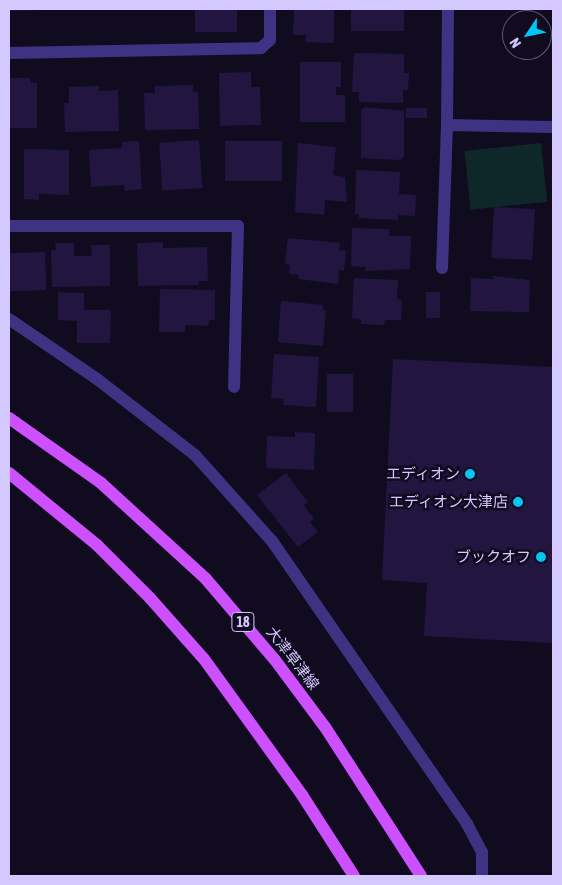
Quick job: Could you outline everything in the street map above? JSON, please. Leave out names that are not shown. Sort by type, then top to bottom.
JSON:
[{"type":"main road","name":"大津草津線","points":[[9,418],[101,483],[206,579],[275,660],[325,727],[421,876]]},
{"type":"main road","points":[[9,473],[97,545],[150,598],[204,659],[302,795],[354,876]]},
{"type":"street","points":[[9,53],[261,48],[270,40],[270,9]]},
{"type":"street","points":[[442,268],[447,125],[448,9]]},
{"type":"street","points":[[447,125],[553,127]]},
{"type":"street","points":[[9,226],[238,226],[234,387]]},
{"type":"street","points":[[9,319],[97,379],[196,455],[272,541],[467,824],[482,852],[482,876]]},
{"type":"green space","points":[[541,143],[547,202],[471,210],[464,151]]},
{"type":"building","points":[[9,9],[47,9],[47,10],[9,11]]},
{"type":"building","points":[[195,9],[237,9],[237,32],[195,32]]},
{"type":"building","points":[[294,9],[334,9],[334,43],[305,42],[306,35],[293,35]]},
{"type":"building","points":[[351,9],[404,9],[404,31],[351,31]]},
{"type":"building","points":[[354,53],[404,54],[404,73],[409,73],[408,90],[403,90],[403,103],[359,102],[359,92],[352,92]]},
{"type":"building","points":[[300,62],[341,62],[341,87],[336,87],[336,95],[345,95],[345,122],[300,122]]},
{"type":"building","points":[[251,72],[251,87],[260,87],[261,125],[220,126],[219,73]]},
{"type":"building","points":[[9,78],[30,78],[31,83],[37,83],[37,128],[9,128]]},
{"type":"building","points":[[193,85],[193,92],[198,92],[199,129],[145,130],[144,93],[155,93],[155,86]]},
{"type":"building","points":[[99,86],[99,91],[118,90],[119,131],[65,132],[64,103],[69,103],[69,87]]},
{"type":"building","points":[[365,107],[404,111],[404,157],[400,160],[361,158],[361,110]]},
{"type":"building","points":[[406,108],[427,108],[427,118],[406,118]]},
{"type":"building","points":[[199,140],[202,188],[162,191],[159,143]]},
{"type":"building","points":[[139,141],[142,189],[125,191],[124,185],[91,187],[89,150],[122,148],[122,142]]},
{"type":"building","points":[[225,141],[282,141],[282,181],[225,181]]},
{"type":"building","points":[[298,143],[336,147],[333,175],[345,177],[347,202],[325,200],[324,215],[295,212]]},
{"type":"building","points":[[24,149],[69,150],[69,195],[39,194],[39,200],[24,199]]},
{"type":"building","points":[[356,170],[400,172],[399,194],[416,195],[415,216],[398,215],[398,220],[359,218],[359,214],[355,214]]},
{"type":"building","points":[[494,207],[535,209],[532,260],[491,258]]},
{"type":"building","points":[[352,228],[389,229],[389,236],[411,236],[410,269],[365,271],[366,267],[351,266]]},
{"type":"building","points":[[288,238],[340,243],[339,250],[346,251],[344,271],[339,270],[338,284],[298,279],[299,275],[289,274],[290,265],[285,264]]},
{"type":"building","points":[[163,242],[163,248],[207,247],[208,281],[199,281],[199,285],[138,286],[137,243]]},
{"type":"building","points":[[55,243],[74,243],[74,256],[92,256],[91,245],[110,245],[110,286],[52,287],[51,250],[56,250]]},
{"type":"building","points":[[45,252],[46,290],[10,291],[9,253]]},
{"type":"building","points":[[493,276],[530,280],[529,312],[470,311],[471,278],[493,279]]},
{"type":"building","points":[[354,278],[398,280],[397,299],[402,300],[401,320],[385,320],[384,325],[361,324],[361,319],[352,318]]},
{"type":"building","points":[[160,289],[215,290],[215,320],[209,320],[208,326],[185,325],[185,332],[159,332]]},
{"type":"building","points":[[58,292],[84,293],[84,310],[111,310],[110,343],[77,343],[77,321],[58,320]]},
{"type":"building","points":[[426,292],[440,292],[440,318],[426,318]]},
{"type":"building","points":[[281,301],[323,305],[323,310],[326,310],[323,346],[278,342]]},
{"type":"building","points":[[274,354],[319,357],[316,407],[283,405],[284,399],[271,398]]},
{"type":"building","name":"エディオン","points":[[393,359],[553,367],[553,643],[424,636],[427,583],[382,580]]},
{"type":"building","points":[[327,374],[353,374],[353,412],[327,412]]},
{"type":"building","points":[[295,432],[315,433],[314,470],[266,468],[267,436],[295,437]]},
{"type":"building","points":[[286,473],[308,502],[304,505],[314,519],[310,522],[318,532],[298,547],[257,495]]},
{"type":"place","name":"エディオン","points":[[470,474]]},
{"type":"place","name":"エディオン大津店","points":[[518,502]]},
{"type":"place","name":"ブックオフ","points":[[541,557]]}]
